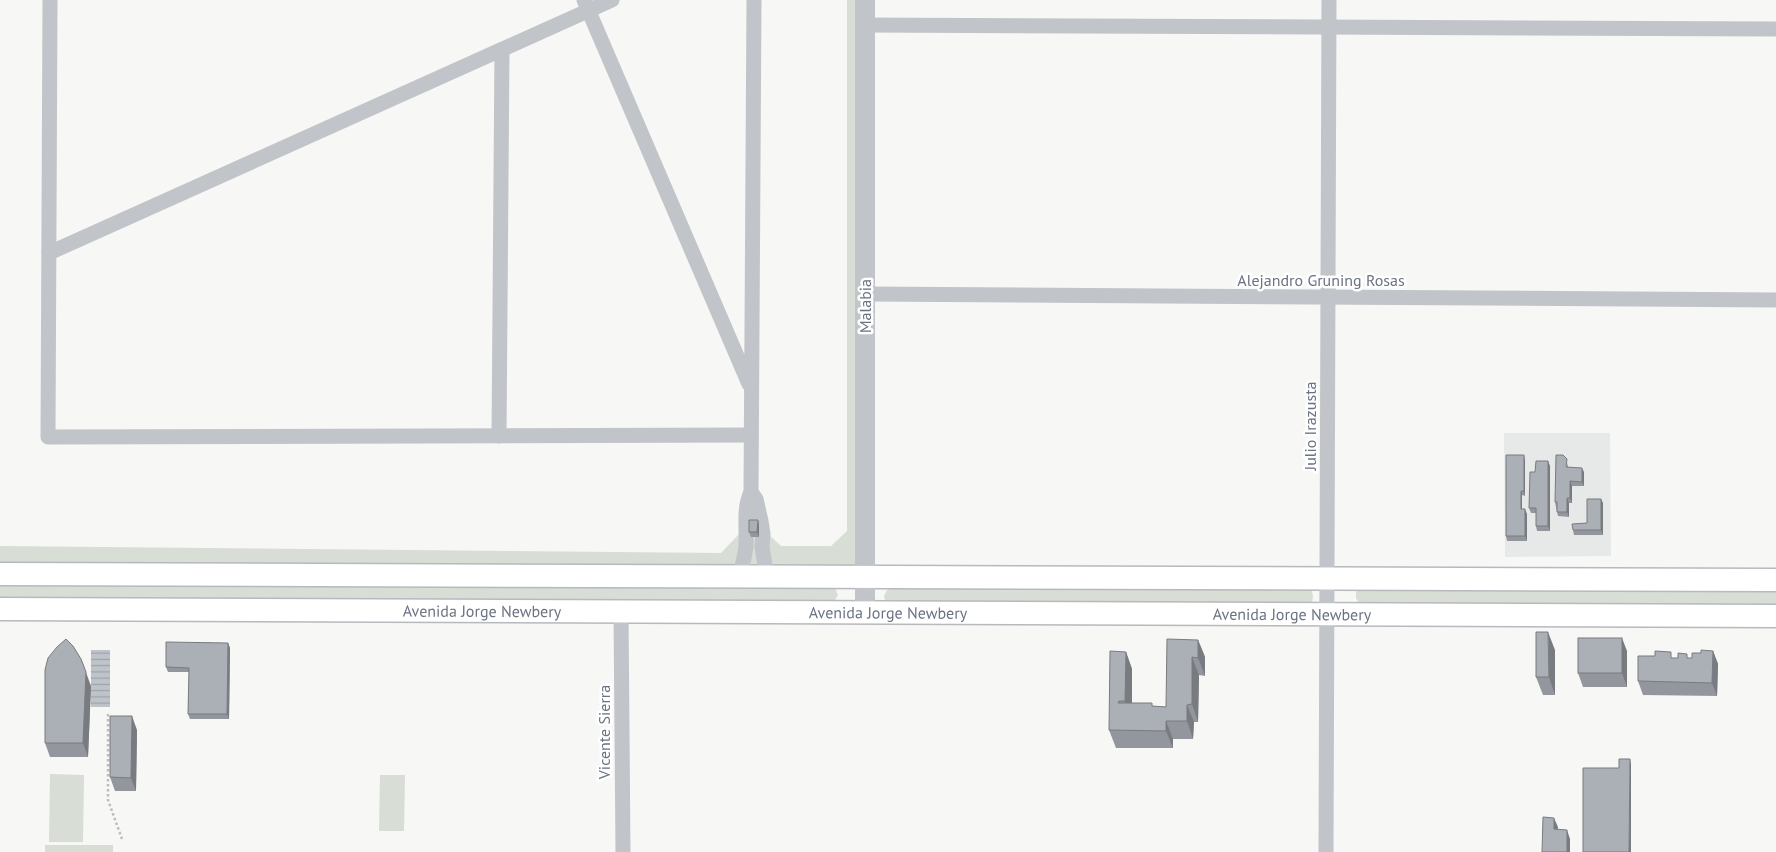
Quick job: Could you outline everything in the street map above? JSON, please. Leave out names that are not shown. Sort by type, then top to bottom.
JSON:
[{"type":"main road","points":[[0,574],[1776,580]]},
{"type":"main road","name":"Avenida Jorge Newbery","points":[[0,609],[1776,616]]},
{"type":"street","points":[[50,0],[48,438],[751,435]]},
{"type":"street","points":[[49,253],[502,50],[586,5],[612,0]]},
{"type":"street","points":[[740,577],[746,546],[745,521],[747,500],[751,492],[754,0]]},
{"type":"street","name":"Malabia","points":[[865,0],[865,613]]},
{"type":"street","name":"Julio Irazusta","points":[[1326,852],[1329,0]]},
{"type":"street","points":[[586,5],[752,390]]},
{"type":"street","points":[[865,25],[1776,29]]},
{"type":"street","points":[[499,436],[502,50]]},
{"type":"street","name":"Alejandro Gruning Rosas","points":[[865,294],[1776,300]]},
{"type":"street","points":[[751,492],[756,498],[761,521],[762,547],[767,577]]},
{"type":"street","name":"Vicente Sierra","points":[[621,612],[623,852]]},
{"type":"path","points":[[108,714],[108,800],[122,839]]},
{"type":"shaded area","points":[[847,0],[865,0],[865,577],[0,574],[0,546],[721,553],[740,533],[768,534],[781,546],[831,546],[847,531]]},
{"type":"shaded area","points":[[1504,433],[1610,433],[1611,556],[1505,557]]},
{"type":"shaded area","points":[[0,584],[835,588],[838,595],[834,602],[0,600]]},
{"type":"shaded area","points":[[898,587],[1311,588],[1313,596],[1312,603],[895,604],[885,600],[884,596],[887,590]]},
{"type":"shaded area","points":[[1362,587],[1776,589],[1776,607],[1359,603],[1356,598],[1356,592]]},
{"type":"shaded area","points":[[91,650],[110,650],[110,707],[91,707]]},
{"type":"shaded area","points":[[50,774],[84,775],[83,842],[49,842]]},
{"type":"shaded area","points":[[380,775],[405,775],[404,831],[379,831]]},
{"type":"shaded area","points":[[45,845],[113,845],[113,852],[45,852]]},
{"type":"building","points":[[1506,455],[1524,455],[1524,491],[1521,491],[1521,509],[1525,509],[1525,536],[1506,536]]},
{"type":"building","points":[[1556,455],[1563,455],[1567,459],[1566,467],[1582,468],[1582,482],[1570,481],[1570,498],[1567,498],[1567,512],[1557,512],[1557,502],[1555,502]]},
{"type":"building","points":[[1536,461],[1548,461],[1548,526],[1536,526],[1536,508],[1529,508],[1530,472],[1535,472]]},
{"type":"building","points":[[1587,499],[1601,499],[1601,530],[1573,530],[1572,524],[1587,523]]},
{"type":"building","points":[[749,520],[758,520],[757,532],[749,532]]},
{"type":"building","points":[[1536,632],[1548,632],[1549,677],[1536,677]]},
{"type":"building","points":[[1578,638],[1622,638],[1622,673],[1578,673]]},
{"type":"building","points":[[66,639],[81,659],[86,672],[83,743],[45,743],[45,670],[48,658]]},
{"type":"building","points":[[1167,639],[1198,640],[1198,658],[1192,657],[1192,704],[1187,705],[1187,721],[1166,721],[1166,731],[1109,730],[1110,651],[1126,652],[1125,701],[1119,701],[1118,703],[1152,703],[1152,706],[1166,707]]},
{"type":"building","points":[[166,642],[228,643],[227,714],[188,714],[189,668],[166,667]]},
{"type":"building","points":[[1701,650],[1713,651],[1712,683],[1638,681],[1638,656],[1655,656],[1655,651],[1671,652],[1671,658],[1678,658],[1678,653],[1687,654],[1687,658],[1692,658],[1692,653],[1701,653]]},
{"type":"building","points":[[110,716],[132,716],[131,778],[110,777]]},
{"type":"building","points":[[1619,759],[1630,759],[1629,852],[1583,852],[1583,768],[1619,768]]},
{"type":"building","points":[[1543,817],[1554,818],[1554,829],[1567,830],[1567,852],[1542,852]]}]
